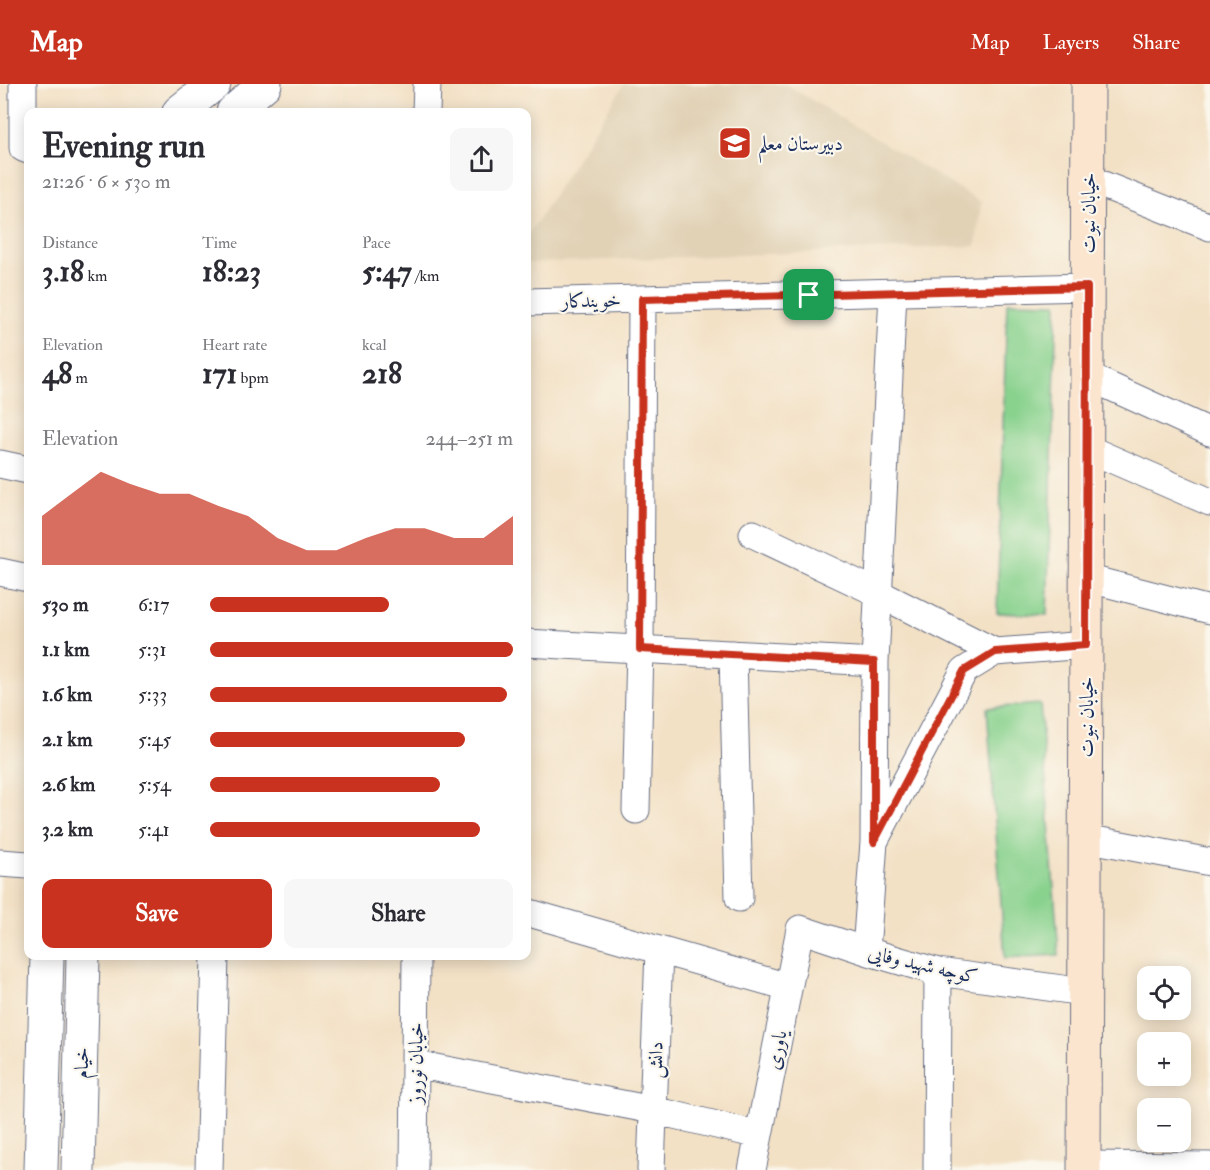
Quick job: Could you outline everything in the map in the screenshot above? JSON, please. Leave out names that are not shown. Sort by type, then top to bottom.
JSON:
[{"type":"main road","name":"خیابان نبوت","points":[[1084,1167],[1088,84]]},
{"type":"street","points":[[23,84],[24,148]]},
{"type":"street","points":[[183,108],[214,84]]},
{"type":"street","points":[[238,108],[265,84]]},
{"type":"street","points":[[426,108],[427,84]]},
{"type":"street","points":[[1088,179],[1210,227]]},
{"type":"street","name":"خویندکار","points":[[531,302],[1087,287]]},
{"type":"street","points":[[866,951],[874,842],[874,662],[893,292]]},
{"type":"street","points":[[636,810],[640,649],[642,299]]},
{"type":"street","points":[[1087,376],[1210,432]]},
{"type":"street","points":[[1086,448],[1210,502]]},
{"type":"street","points":[[0,464],[24,469]]},
{"type":"street","points":[[753,534],[995,652]]},
{"type":"street","points":[[0,572],[24,577]]},
{"type":"street","points":[[1086,578],[1210,610]]},
{"type":"street","points":[[531,643],[874,662]]},
{"type":"street","points":[[874,842],[964,671],[995,652],[1086,645]]},
{"type":"street","points":[[732,654],[739,898]]},
{"type":"street","points":[[1085,838],[1210,862]]},
{"type":"street","points":[[0,863],[24,865]]},
{"type":"street","points":[[531,913],[788,987]]},
{"type":"street","name":"کوچه شهید وفایی","points":[[800,929],[938,972],[1084,992]]},
{"type":"street","name":"یاوری","points":[[752,1170],[800,929]]},
{"type":"street","name":"دانش","points":[[651,1170],[659,951]]},
{"type":"street","name":"خیام","points":[[41,1170],[46,960]]},
{"type":"street","name":"خیام","points":[[78,1170],[83,960]]},
{"type":"street","points":[[209,1170],[215,960]]},
{"type":"street","name":"خیابان نوروز","points":[[414,1170],[416,960]]},
{"type":"street","points":[[937,1170],[938,972]]},
{"type":"street","points":[[415,1065],[653,1110],[759,1135]]},
{"type":"street","points":[[1084,1167],[1210,1166]]},
{"type":"shaded area","name":"دبیرستان معلم","points":[[624,84],[785,84],[981,202],[976,246],[531,263],[531,231]]},
{"type":"green space","points":[[1007,302],[1057,303],[1047,615],[997,613]]},
{"type":"green space","points":[[1040,704],[1059,955],[1005,958],[987,708]]},
{"type":"place","name":"دبیرستان معلم","points":[[735,143]]},
{"type":"route","points":[[1087,287],[1086,645],[995,652],[964,671],[874,842],[874,662],[640,649],[642,299],[809,295],[1087,287]]}]
